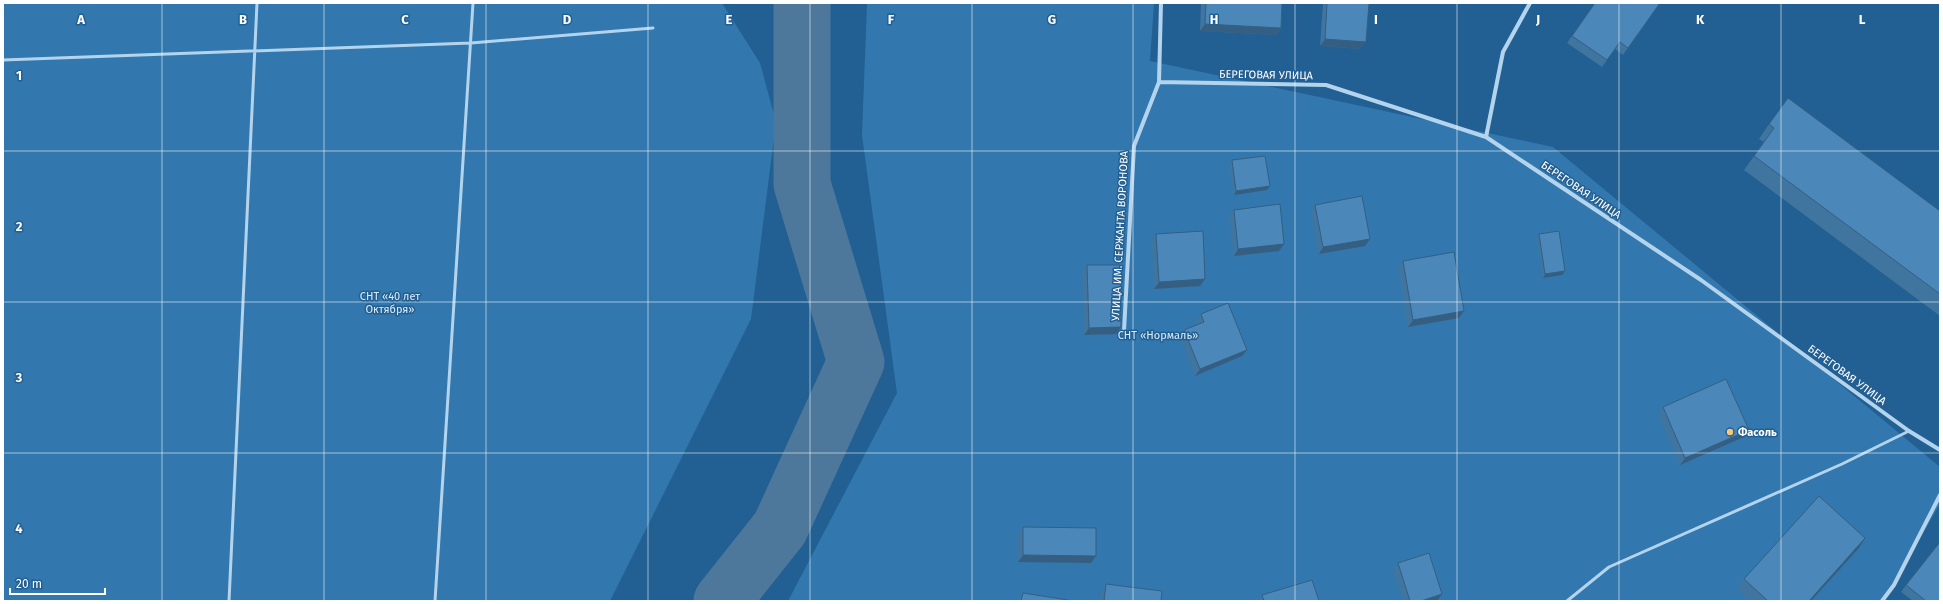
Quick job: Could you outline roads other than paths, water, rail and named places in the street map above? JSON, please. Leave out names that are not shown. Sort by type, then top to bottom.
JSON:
[{"type":"street","name":"УЛИЦА ИМ. СЕРЖАНТА ВОРОНОВА","points":[[1124,331],[1134,146],[1159,82],[1161,3]]},
{"type":"street","points":[[1486,137],[1503,52],[1530,3]]},
{"type":"street","name":"БЕРЕГОВАЯ УЛИЦА","points":[[1159,82],[1326,86],[1486,137],[1701,280],[1909,431],[1940,450]]},
{"type":"street","points":[[1882,601],[1894,585],[1940,495]]},
{"type":"lane","points":[[229,601],[256,52],[257,3]]},
{"type":"lane","points":[[435,601],[473,3]]},
{"type":"lane","points":[[3,60],[471,43],[653,28]]},
{"type":"lane","points":[[1568,601],[1608,567],[1842,464],[1909,431]]},
{"type":"waterway","points":[[722,601],[780,528],[856,362],[802,184],[802,3]]},
{"type":"place","name":"Фасоль","points":[[1730,432]]},
{"type":"park label","name":"СНТ «40 лет Октября»","points":[[390,302]]},
{"type":"park label","name":"СНТ «Нормаль»","points":[[1158,335]]}]
